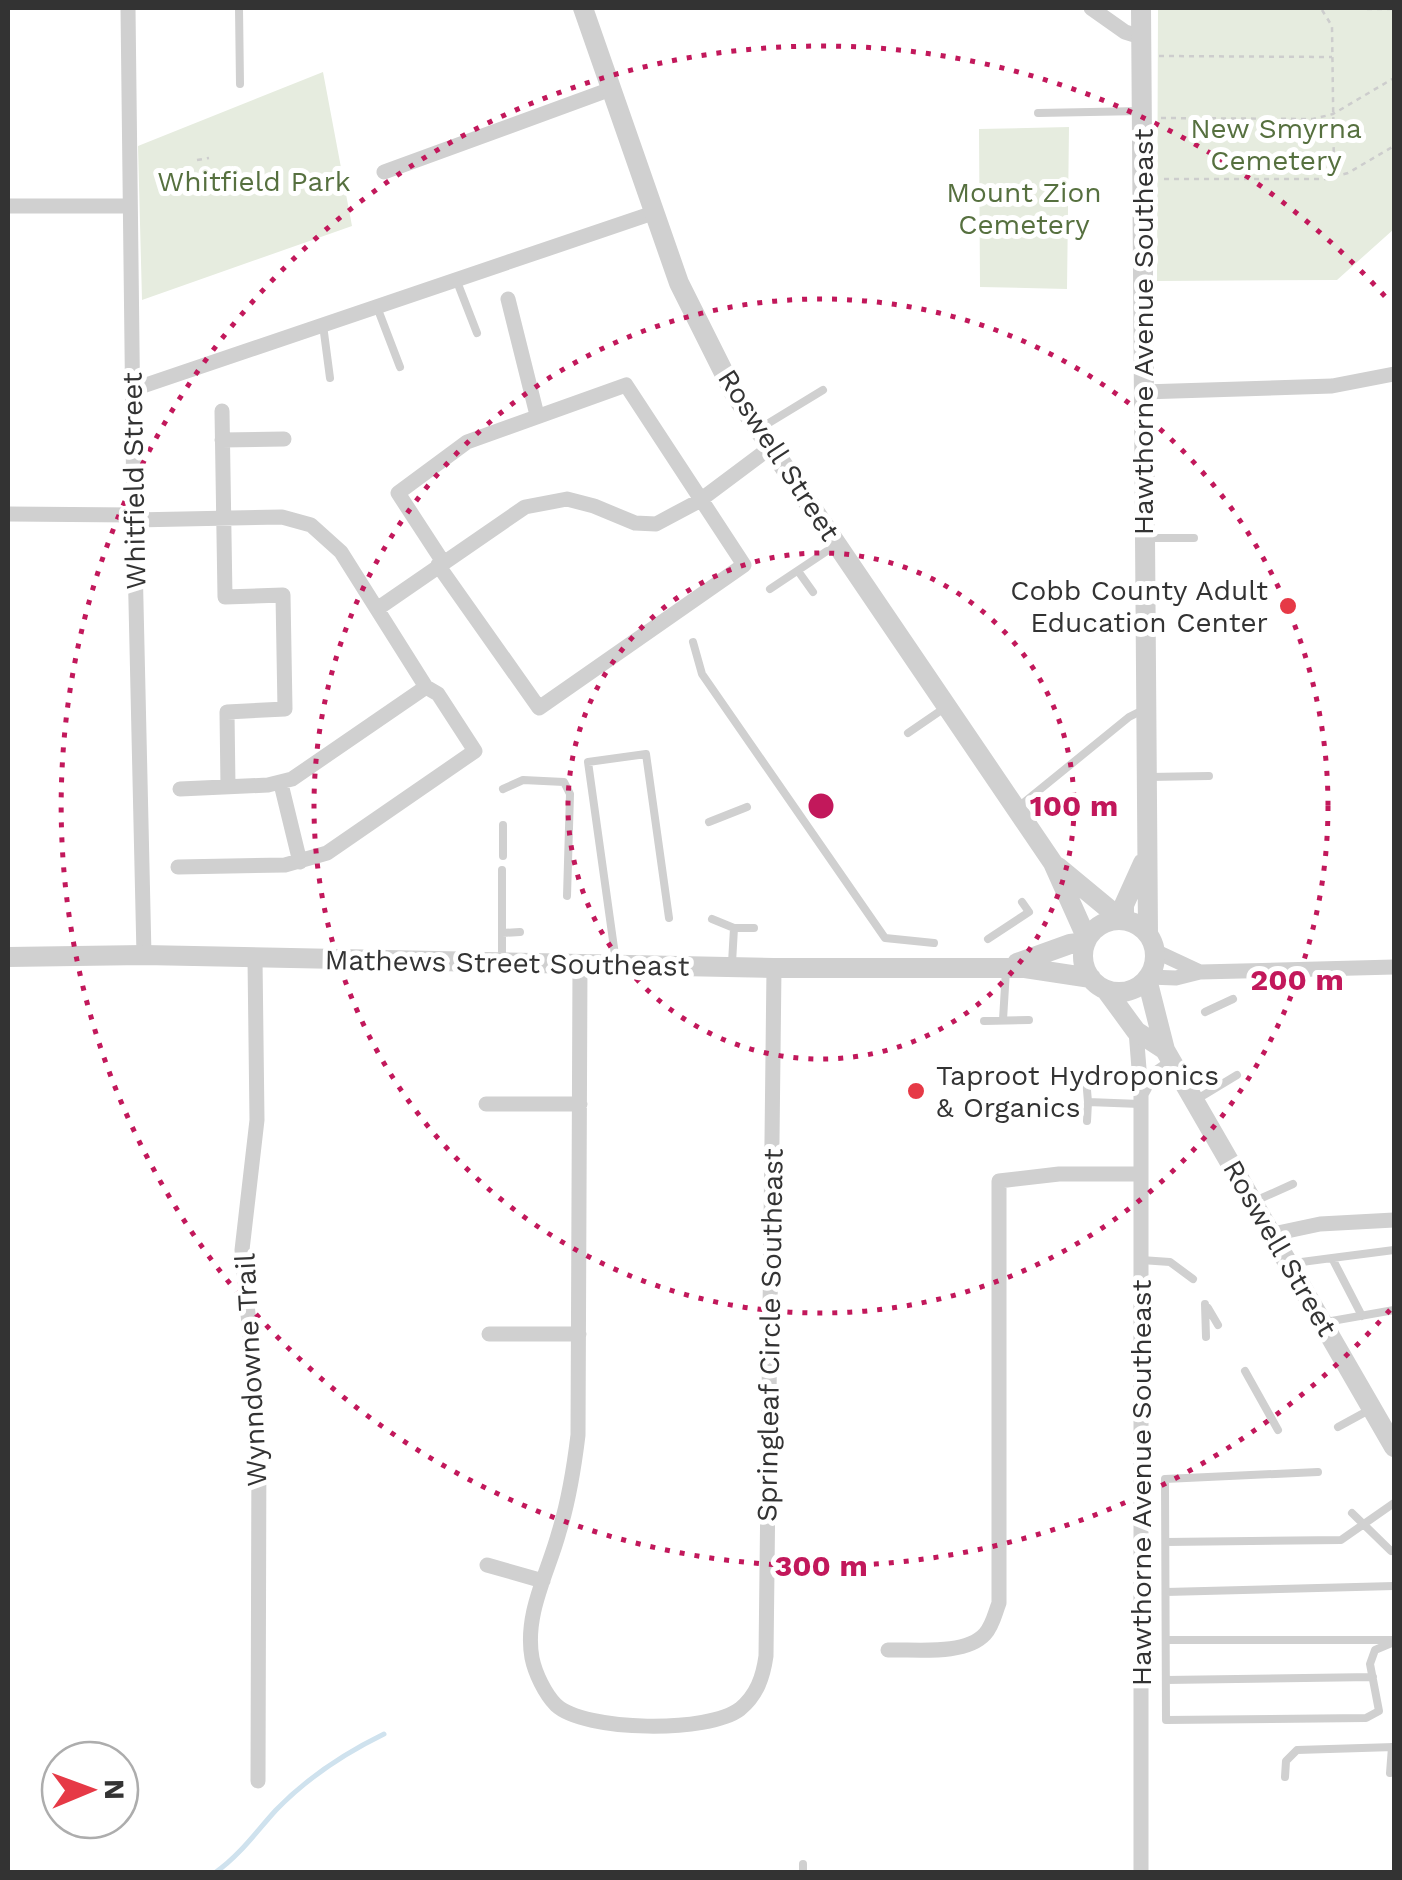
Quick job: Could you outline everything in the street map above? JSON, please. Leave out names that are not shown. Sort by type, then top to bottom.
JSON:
[{"type":"street","name":"Whitfield Street","points":[[128,8],[144,955]]},
{"type":"street","name":"Roswell Street","points":[[583,8],[653,212],[694,315],[734,393],[1053,863],[1087,940]]},
{"type":"street","points":[[1090,8],[1141,47]]},
{"type":"street","name":"Hawthorne Avenue Southeast","points":[[1141,8],[1152,942]]},
{"type":"street","points":[[384,172],[611,89]]},
{"type":"street","points":[[8,206],[130,206]]},
{"type":"street","points":[[134,390],[653,212]]},
{"type":"street","points":[[508,300],[537,416]]},
{"type":"street","points":[[1143,392],[1332,386],[1394,374]]},
{"type":"street","points":[[626,385],[744,565],[539,708],[441,564],[398,492],[467,442],[537,416],[626,385]]},
{"type":"street","points":[[222,411],[226,597],[283,595],[285,709],[226,712],[228,787]]},
{"type":"street","points":[[222,440],[284,438]]},
{"type":"street","points":[[377,609],[511,514],[538,502],[580,501],[646,525],[667,520],[700,501],[765,438]]},
{"type":"street","points":[[8,514],[282,517],[311,525],[341,552],[426,687],[438,694],[475,751],[327,853],[300,862],[178,867]]},
{"type":"street","points":[[180,789],[281,784],[292,780],[426,687]]},
{"type":"street","points":[[281,784],[300,862]]},
{"type":"street","name":"Hawthorne Avenue Southeast","points":[[1123,920],[1124,906],[1138,878],[1149,837]]},
{"type":"street","name":"Roswell Street","points":[[1053,863],[1123,920]]},
{"type":"street","points":[[1200,972],[1123,920],[1105,922],[1087,940],[1084,961],[1098,984],[1124,992],[1148,978],[1176,978],[1200,972],[1394,967]]},
{"type":"street","name":"Mathews Street Southeast","points":[[1006,968],[1087,940]]},
{"type":"street","points":[[1148,978],[1152,942]]},
{"type":"street","name":"Mathews Street Southeast","points":[[8,957],[144,955],[774,968],[1006,968],[1047,970],[1098,984]]},
{"type":"street","name":"Wynndowne Trail","points":[[255,959],[257,1120],[242,1250],[259,1431],[258,1781]]},
{"type":"street","name":"Springleaf Circle Southeast","points":[[580,964],[578,1435],[572,1482],[533,1612],[532,1660],[540,1682],[556,1705],[577,1717],[600,1722],[699,1725],[740,1709],[756,1692],[764,1675],[766,1656],[774,968]]},
{"type":"street","name":"Roswell Street","points":[[1148,978],[1168,1056],[1394,1446]]},
{"type":"street","name":"Roswell Street","points":[[1098,984],[1136,1030],[1168,1056]]},
{"type":"street","name":"Hawthorne Avenue Southeast","points":[[1136,1030],[1141,1099],[1142,1260],[1141,1872]]},
{"type":"street","points":[[1141,1099],[1149,1079],[1168,1056]]},
{"type":"street","points":[[486,1104],[580,1104]]},
{"type":"street","points":[[888,1650],[954,1647],[975,1642],[992,1623],[998,1603],[999,1180],[1059,1174],[1141,1174]]},
{"type":"street","points":[[1272,1234],[1320,1224],[1394,1220]]},
{"type":"street","points":[[489,1334],[578,1334]]},
{"type":"street","points":[[486,1565],[543,1581]]},
{"type":"lane","points":[[240,8],[240,84]]},
{"type":"lane","points":[[1038,113],[1142,114]]},
{"type":"lane","points":[[456,280],[478,334]]},
{"type":"lane","points":[[377,307],[400,367]]},
{"type":"lane","points":[[323,325],[330,378]]},
{"type":"lane","points":[[765,438],[824,390]]},
{"type":"lane","points":[[1145,538],[1194,538]]},
{"type":"lane","points":[[770,590],[837,544]]},
{"type":"lane","points":[[798,571],[812,592]]},
{"type":"lane","points":[[693,642],[702,674],[885,938],[934,943]]},
{"type":"lane","points":[[908,733],[946,707]]},
{"type":"lane","points":[[1016,809],[1129,717],[1147,708]]},
{"type":"lane","points":[[617,964],[588,762],[646,754],[670,918]]},
{"type":"lane","points":[[1148,777],[1209,776]]},
{"type":"lane","points":[[503,789],[522,780],[564,782],[570,794],[567,896]]},
{"type":"lane","points":[[709,822],[747,807]]},
{"type":"lane","points":[[502,825],[502,856]]},
{"type":"lane","points":[[502,870],[502,963]]},
{"type":"lane","points":[[988,940],[1030,912],[1022,902]]},
{"type":"lane","points":[[712,919],[734,928],[754,928]]},
{"type":"lane","points":[[611,927],[624,925]]},
{"type":"lane","points":[[732,966],[734,928]]},
{"type":"lane","points":[[502,933],[520,932]]},
{"type":"lane","points":[[1003,1020],[1006,968]]},
{"type":"lane","points":[[1205,1012],[1233,999]]},
{"type":"lane","points":[[984,1021],[1029,1020]]},
{"type":"lane","points":[[1194,1101],[1237,1075]]},
{"type":"lane","points":[[1086,1078],[1087,1121]]},
{"type":"lane","points":[[1088,1102],[1141,1099]]},
{"type":"lane","points":[[1254,1202],[1293,1184]]},
{"type":"lane","points":[[1289,1264],[1394,1250]]},
{"type":"lane","points":[[1332,1258],[1362,1316]]},
{"type":"lane","points":[[1142,1260],[1170,1262],[1193,1280]]},
{"type":"lane","points":[[1206,1337],[1206,1304],[1218,1325]]},
{"type":"lane","points":[[1322,1322],[1394,1310]]},
{"type":"lane","points":[[1246,1371],[1278,1430]]},
{"type":"lane","points":[[1338,1427],[1371,1410]]},
{"type":"lane","points":[[1318,1472],[1165,1478],[1166,1720],[1366,1718],[1380,1711],[1370,1664],[1375,1650],[1394,1641]]},
{"type":"lane","points":[[1166,1542],[1341,1540],[1394,1504]]},
{"type":"lane","points":[[1352,1513],[1391,1551]]},
{"type":"lane","points":[[1166,1592],[1394,1586]]},
{"type":"lane","points":[[1166,1640],[1394,1641]]},
{"type":"lane","points":[[1166,1680],[1373,1677]]},
{"type":"lane","points":[[1285,1777],[1286,1760],[1297,1750],[1393,1747],[1390,1773]]},
{"type":"path","points":[[1167,8],[1394,9]]},
{"type":"path","points":[[1322,8],[1332,26],[1334,176]]},
{"type":"path","points":[[1141,47],[1332,57]]},
{"type":"path","points":[[1142,114],[1313,118],[1333,114],[1394,78]]},
{"type":"path","points":[[1142,180],[1325,179],[1348,172],[1394,146]]},
{"type":"path","points":[[197,160],[209,158]]},
{"type":"green space","name":"New Smyrna Cemetery","points":[[1158,8],[1394,8],[1394,229],[1337,280],[1157,281]]},
{"type":"green space","name":"Whitfield Park","points":[[323,72],[352,226],[142,300],[138,146]]},
{"type":"green space","name":"Mount Zion Cemetery","points":[[1069,127],[1067,289],[980,287],[979,129]]},
{"type":"waterway","points":[[216,1872],[313,1777],[384,1734]]},
{"type":"place","name":"Cobb County Adult Education Center","points":[[1288,606]]},
{"type":"place","name":"Taproot Hydroponics & Organics","points":[[916,1091]]}]
